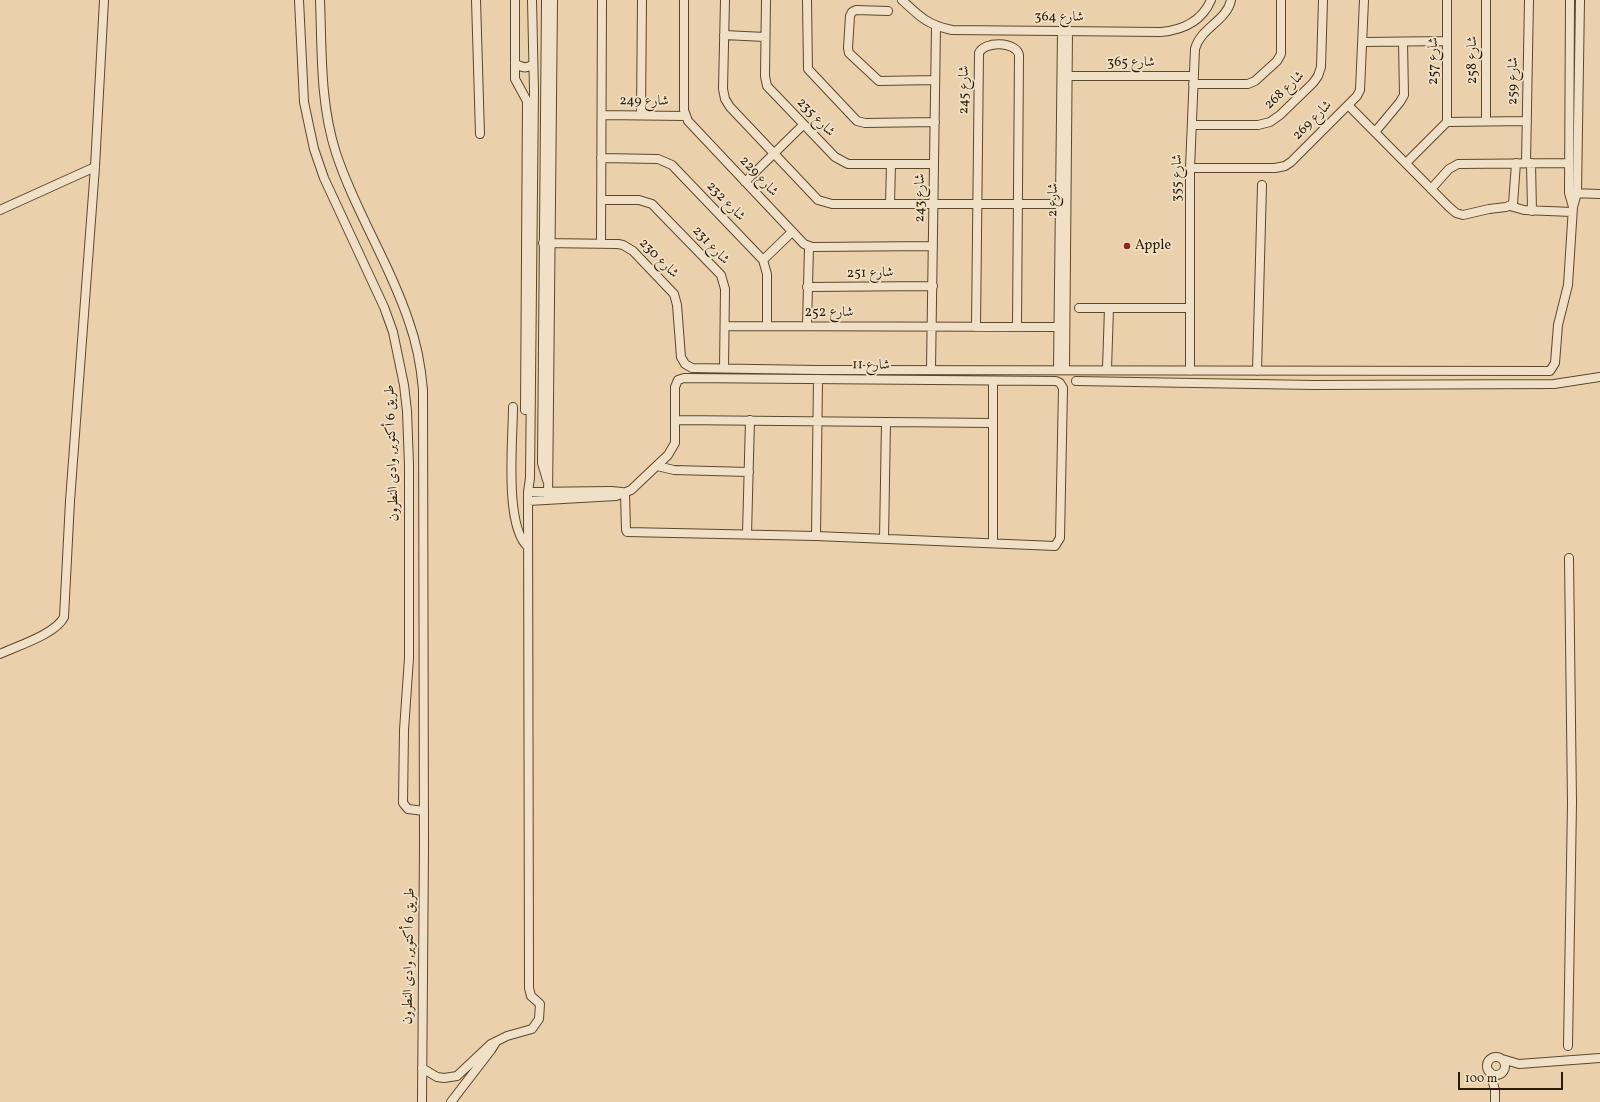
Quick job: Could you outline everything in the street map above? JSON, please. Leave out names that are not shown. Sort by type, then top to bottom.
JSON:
[{"type":"street","points":[[0,654],[49,631],[60,623],[64,617],[70,493],[95,167],[104,0]]},
{"type":"street","name":"طريق 6 أكتوبر, وادى النطرون","points":[[299,0],[304,102],[314,149],[324,178],[384,307],[393,332],[404,384],[409,458],[409,658],[404,730],[403,803],[408,809],[424,811]]},
{"type":"street","name":"طريق 6 أكتوبر, وادى النطرون","points":[[320,0],[324,98],[332,140],[341,168],[409,322],[420,363],[425,414],[422,1102]]},
{"type":"street","points":[[476,0],[480,134]]},
{"type":"street","points":[[515,0],[516,83],[527,101],[528,397]]},
{"type":"street","points":[[422,1068],[437,1077],[444,1078],[458,1076],[487,1046],[507,1036],[532,1029],[538,1023],[540,1015],[540,1004],[531,996],[529,988],[528,489],[525,475],[534,91],[532,0]]},
{"type":"street","points":[[546,0],[550,470],[547,480],[548,496]]},
{"type":"street","points":[[547,243],[553,0]]},
{"type":"street","points":[[601,244],[602,0]]},
{"type":"street","points":[[641,115],[642,0]]},
{"type":"street","points":[[684,0],[685,116]]},
{"type":"street","points":[[724,0],[723,89],[725,99],[730,107],[774,154],[822,202],[832,204],[1060,204]]},
{"type":"street","name":"شارع 235","points":[[766,0],[765,76],[767,86],[835,157],[843,163],[934,164]]},
{"type":"street","points":[[807,0],[808,69],[853,118],[865,123],[935,122]]},
{"type":"street","name":"شارع 364","points":[[902,0],[921,18],[936,26],[952,30],[1065,31],[1174,31],[1196,20],[1204,12],[1211,0]]},
{"type":"street","name":"شارع 355","points":[[1190,371],[1190,168],[1196,44],[1226,12],[1231,0]]},
{"type":"street","name":"شارع 365","points":[[1068,76],[1194,80],[1248,84],[1255,81],[1277,61],[1281,50],[1281,0]]},
{"type":"street","name":"شارع 268","points":[[1192,125],[1264,124],[1275,119],[1313,83],[1318,76],[1321,67],[1323,0]]},
{"type":"street","name":"شارع 269","points":[[1190,168],[1285,166],[1291,162],[1348,105],[1360,90],[1364,0]]},
{"type":"street","name":"شارع 257","points":[[1447,0],[1448,122]]},
{"type":"street","name":"شارع 258","points":[[1486,0],[1486,121]]},
{"type":"street","name":"شارع 259","points":[[1529,0],[1527,121],[1528,163],[1532,211]]},
{"type":"street","points":[[1570,0],[1569,163],[1573,193]]},
{"type":"street","points":[[1549,384],[1547,372],[1553,368],[1555,363],[1558,325],[1567,292],[1573,193],[1580,0]]},
{"type":"street","points":[[888,11],[856,10],[852,12],[850,16],[849,53],[879,81],[935,80]]},
{"type":"street","points":[[1204,12],[1216,22]]},
{"type":"street","name":"شارع 243","points":[[931,369],[936,26]]},
{"type":"street","name":"شارع 2","points":[[1061,369],[1058,328],[1060,204],[1063,194],[1068,76],[1065,31]]},
{"type":"street","name":"شارع 2","points":[[1061,369],[1065,31]]},
{"type":"street","points":[[724,35],[765,37]]},
{"type":"street","points":[[1363,42],[1447,41]]},
{"type":"street","points":[[1376,132],[1404,95],[1403,42]]},
{"type":"street","name":"شارع 245","points":[[976,327],[979,53],[981,48],[986,46],[1011,46],[1017,49],[1019,55],[1017,327]]},
{"type":"street","points":[[515,63],[522,68],[526,68],[533,64]]},
{"type":"street","points":[[522,92],[528,90],[534,91]]},
{"type":"street","points":[[1348,105],[1456,213],[1463,215],[1510,206],[1532,211],[1572,210]]},
{"type":"street","name":"شارع 249","points":[[602,115],[685,116]]},
{"type":"street","name":"شارع 229","points":[[685,116],[691,126],[792,232],[809,247]]},
{"type":"street","points":[[1406,163],[1448,122],[1527,121]]},
{"type":"street","points":[[745,182],[803,125]]},
{"type":"street","name":"شارع 232","points":[[601,158],[658,159],[668,162],[763,260]]},
{"type":"street","points":[[1510,206],[1514,201],[1516,163]]},
{"type":"street","points":[[1431,189],[1449,169],[1458,164],[1569,163]]},
{"type":"street","points":[[890,204],[891,164]]},
{"type":"street","points":[[0,210],[95,167]]},
{"type":"street","points":[[1257,371],[1262,185]]},
{"type":"street","points":[[1573,193],[1600,194]]},
{"type":"street","name":"شارع 231","points":[[601,200],[644,201],[655,207],[721,275],[725,289],[724,368]]},
{"type":"street","points":[[767,326],[767,274],[763,260],[792,232]]},
{"type":"street","name":"شارع 230","points":[[547,243],[623,245],[628,247],[674,294],[677,305],[681,357],[685,364],[692,368]]},
{"type":"street","points":[[807,326],[809,247],[933,246]]},
{"type":"street","name":"شارع 251","points":[[807,287],[933,286]]},
{"type":"street","points":[[1079,308],[1190,308]]},
{"type":"street","points":[[1107,369],[1109,308]]},
{"type":"street","name":"شارع 252","points":[[725,326],[1058,328]]},
{"type":"street","name":"شارع 11","points":[[692,368],[1547,372]]},
{"type":"street","points":[[1076,381],[1314,385],[1549,384],[1567,383],[1600,377]]},
{"type":"street","name":"شارع 11","points":[[676,420],[675,387],[678,380],[684,378],[1056,381],[1062,385],[1063,391],[1059,541],[1055,546],[993,544]]},
{"type":"street","points":[[816,536],[818,379]]},
{"type":"street","points":[[625,493],[627,532],[816,536],[993,544],[993,381]]},
{"type":"street","points":[[513,407],[513,510],[518,534],[528,547]]},
{"type":"street","points":[[528,501],[548,496],[611,491],[625,493],[668,455],[675,443],[676,420],[993,423]]},
{"type":"street","points":[[747,534],[750,420]]},
{"type":"street","points":[[884,539],[886,422]]},
{"type":"street","points":[[657,466],[674,470],[749,472]]},
{"type":"street","points":[[528,489],[548,496]]},
{"type":"street","points":[[1568,1046],[1572,803],[1569,558]]},
{"type":"street","points":[[0,648],[47,628],[54,627]]},
{"type":"street","points":[[451,1102],[491,1050],[496,1041]]},
{"type":"street","points":[[1495,1102],[1495,1090],[1487,1065],[1489,1060],[1496,1057],[1519,1064],[1600,1058]]},
{"type":"street","points":[[1495,1090],[1505,1064],[1502,1059]]},
{"type":"street","points":[[1490,1072],[1495,1075],[1519,1064]]},
{"type":"place","name":"Apple","points":[[1127,246]]}]
